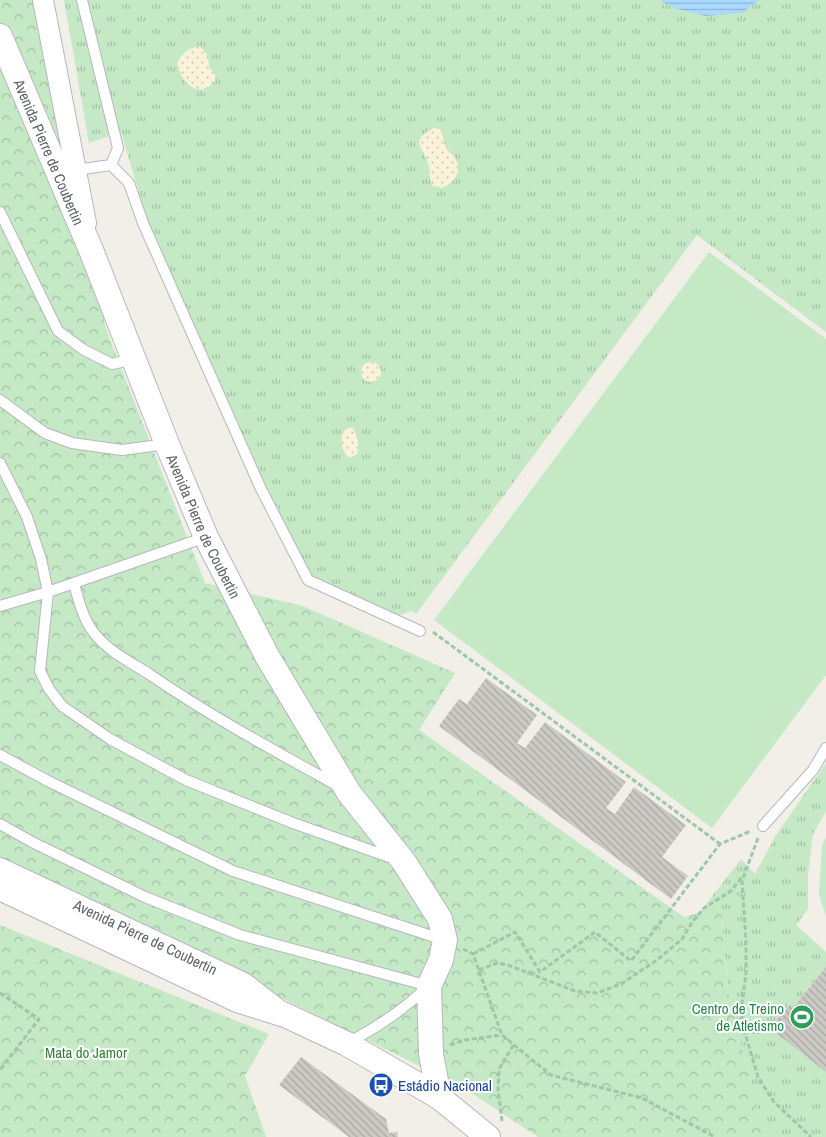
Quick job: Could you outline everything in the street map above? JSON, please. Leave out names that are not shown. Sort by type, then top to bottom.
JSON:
[{"type":"street","points":[[43,0],[91,250]]},
{"type":"street","name":"Avenida Pierre de Coubertin","points":[[0,36],[91,250],[167,444],[206,537],[266,656],[349,793],[404,862],[440,919],[446,940]]},
{"type":"street","name":"Avenida Pierre de Coubertin","points":[[0,868],[244,983],[285,1015]]},
{"type":"street","name":"Avenida Pierre de Coubertin","points":[[0,888],[237,1000],[285,1015],[347,1044],[495,1130]]},
{"type":"street","points":[[439,1097],[431,1054],[429,986],[441,960],[446,940]]},
{"type":"lane","points":[[82,0],[118,148],[111,165]]},
{"type":"lane","points":[[76,170],[111,165]]},
{"type":"lane","points":[[111,165],[129,183],[150,239],[260,489],[308,580],[420,631]]},
{"type":"lane","points":[[0,212],[58,331],[84,350],[112,364],[134,359]]},
{"type":"lane","points":[[0,400],[45,433],[72,443],[122,450],[167,444]]},
{"type":"lane","points":[[0,463],[26,517],[41,559],[48,592],[40,671],[49,689],[62,706],[110,739],[186,780],[293,824],[404,862]]},
{"type":"lane","points":[[1,603],[74,584],[206,537]]},
{"type":"lane","points":[[74,584],[84,616],[93,631],[105,645],[166,686],[241,732],[349,793]]},
{"type":"lane","points":[[763,826],[813,770],[826,748]]},
{"type":"lane","points":[[0,755],[48,781],[233,871],[446,940]]},
{"type":"lane","points":[[0,824],[32,842],[145,897],[240,935],[429,986]]},
{"type":"lane","points":[[347,1044],[404,1009],[429,986]]},
{"type":"path","points":[[420,631],[433,632],[720,844]]},
{"type":"path","points":[[473,954],[515,932],[540,972],[595,932],[631,961],[720,844],[763,826]]},
{"type":"path","points":[[763,826],[742,881],[746,942],[746,974],[741,1010],[744,1030],[758,1077],[774,1102],[811,1137]]},
{"type":"path","points":[[479,970],[497,963],[508,965],[575,991],[597,993],[621,984],[657,960],[682,939],[693,920],[704,908],[731,891],[745,873]]},
{"type":"path","points":[[446,940],[473,954],[502,1035],[551,1075],[642,1098],[715,1137]]},
{"type":"path","points":[[0,994],[39,1019],[0,1070]]},
{"type":"path","points":[[431,1054],[465,1040],[502,1035]]},
{"type":"path","points":[[495,1130],[499,1069],[514,1044]]},
{"type":"green space","points":[[0,0],[33,0],[106,329],[205,583],[303,606],[455,673],[419,730],[684,917],[721,907],[728,991],[760,1120],[783,1137],[538,1137],[464,1088],[0,859]]},
{"type":"green space","points":[[64,0],[826,0],[826,332],[697,235],[416,614],[411,611],[397,616],[312,576],[276,514],[147,220],[121,132],[89,143]]},
{"type":"green space","points":[[709,252],[826,339],[826,675],[712,828],[434,620]]},
{"type":"green space","points":[[826,763],[826,811],[813,834],[808,874],[808,909],[796,925],[826,952],[826,967],[794,1007],[789,1004],[771,1028],[826,1072],[826,1137],[783,1137],[760,1121],[728,991],[721,908],[696,917],[741,859],[755,874],[776,835]]},
{"type":"green space","points":[[826,837],[826,916],[819,895],[822,845]]},
{"type":"green space","name":"Mata do Jamor","points":[[0,925],[269,1034],[245,1076],[266,1137],[0,1137]]},
{"type":"sand","points":[[199,46],[207,55],[209,67],[215,75],[215,81],[209,87],[203,89],[197,89],[187,83],[177,64],[185,52]]},
{"type":"sand","points":[[434,128],[440,129],[446,147],[455,158],[458,167],[458,172],[453,180],[442,188],[433,186],[431,183],[428,163],[419,144],[422,136]]},
{"type":"sand","points":[[371,362],[378,365],[381,372],[378,379],[371,382],[364,379],[361,372],[364,365]]},
{"type":"sand","points":[[349,427],[355,431],[358,444],[357,454],[349,458],[342,447],[342,438],[345,430]]},
{"type":"water","points":[[659,0],[759,0],[742,13],[705,16],[674,8]]},
{"type":"building","points":[[486,678],[537,715],[517,743],[525,748],[545,722],[626,782],[606,808],[615,814],[634,787],[686,825],[662,857],[688,876],[671,899],[439,726],[459,699],[467,704]]},
{"type":"building","name":"Centro de Treino de Atletismo","points":[[826,967],[826,1072],[770,1028],[790,1004],[794,1007]]},
{"type":"building","points":[[301,1057],[386,1119],[389,1133],[397,1132],[398,1137],[349,1137],[279,1085]]},
{"type":"place","name":"Centro de Treino de Atletismo","points":[[802,1017]]},
{"type":"place","name":"Estádio Nacional","points":[[381,1085]]}]
